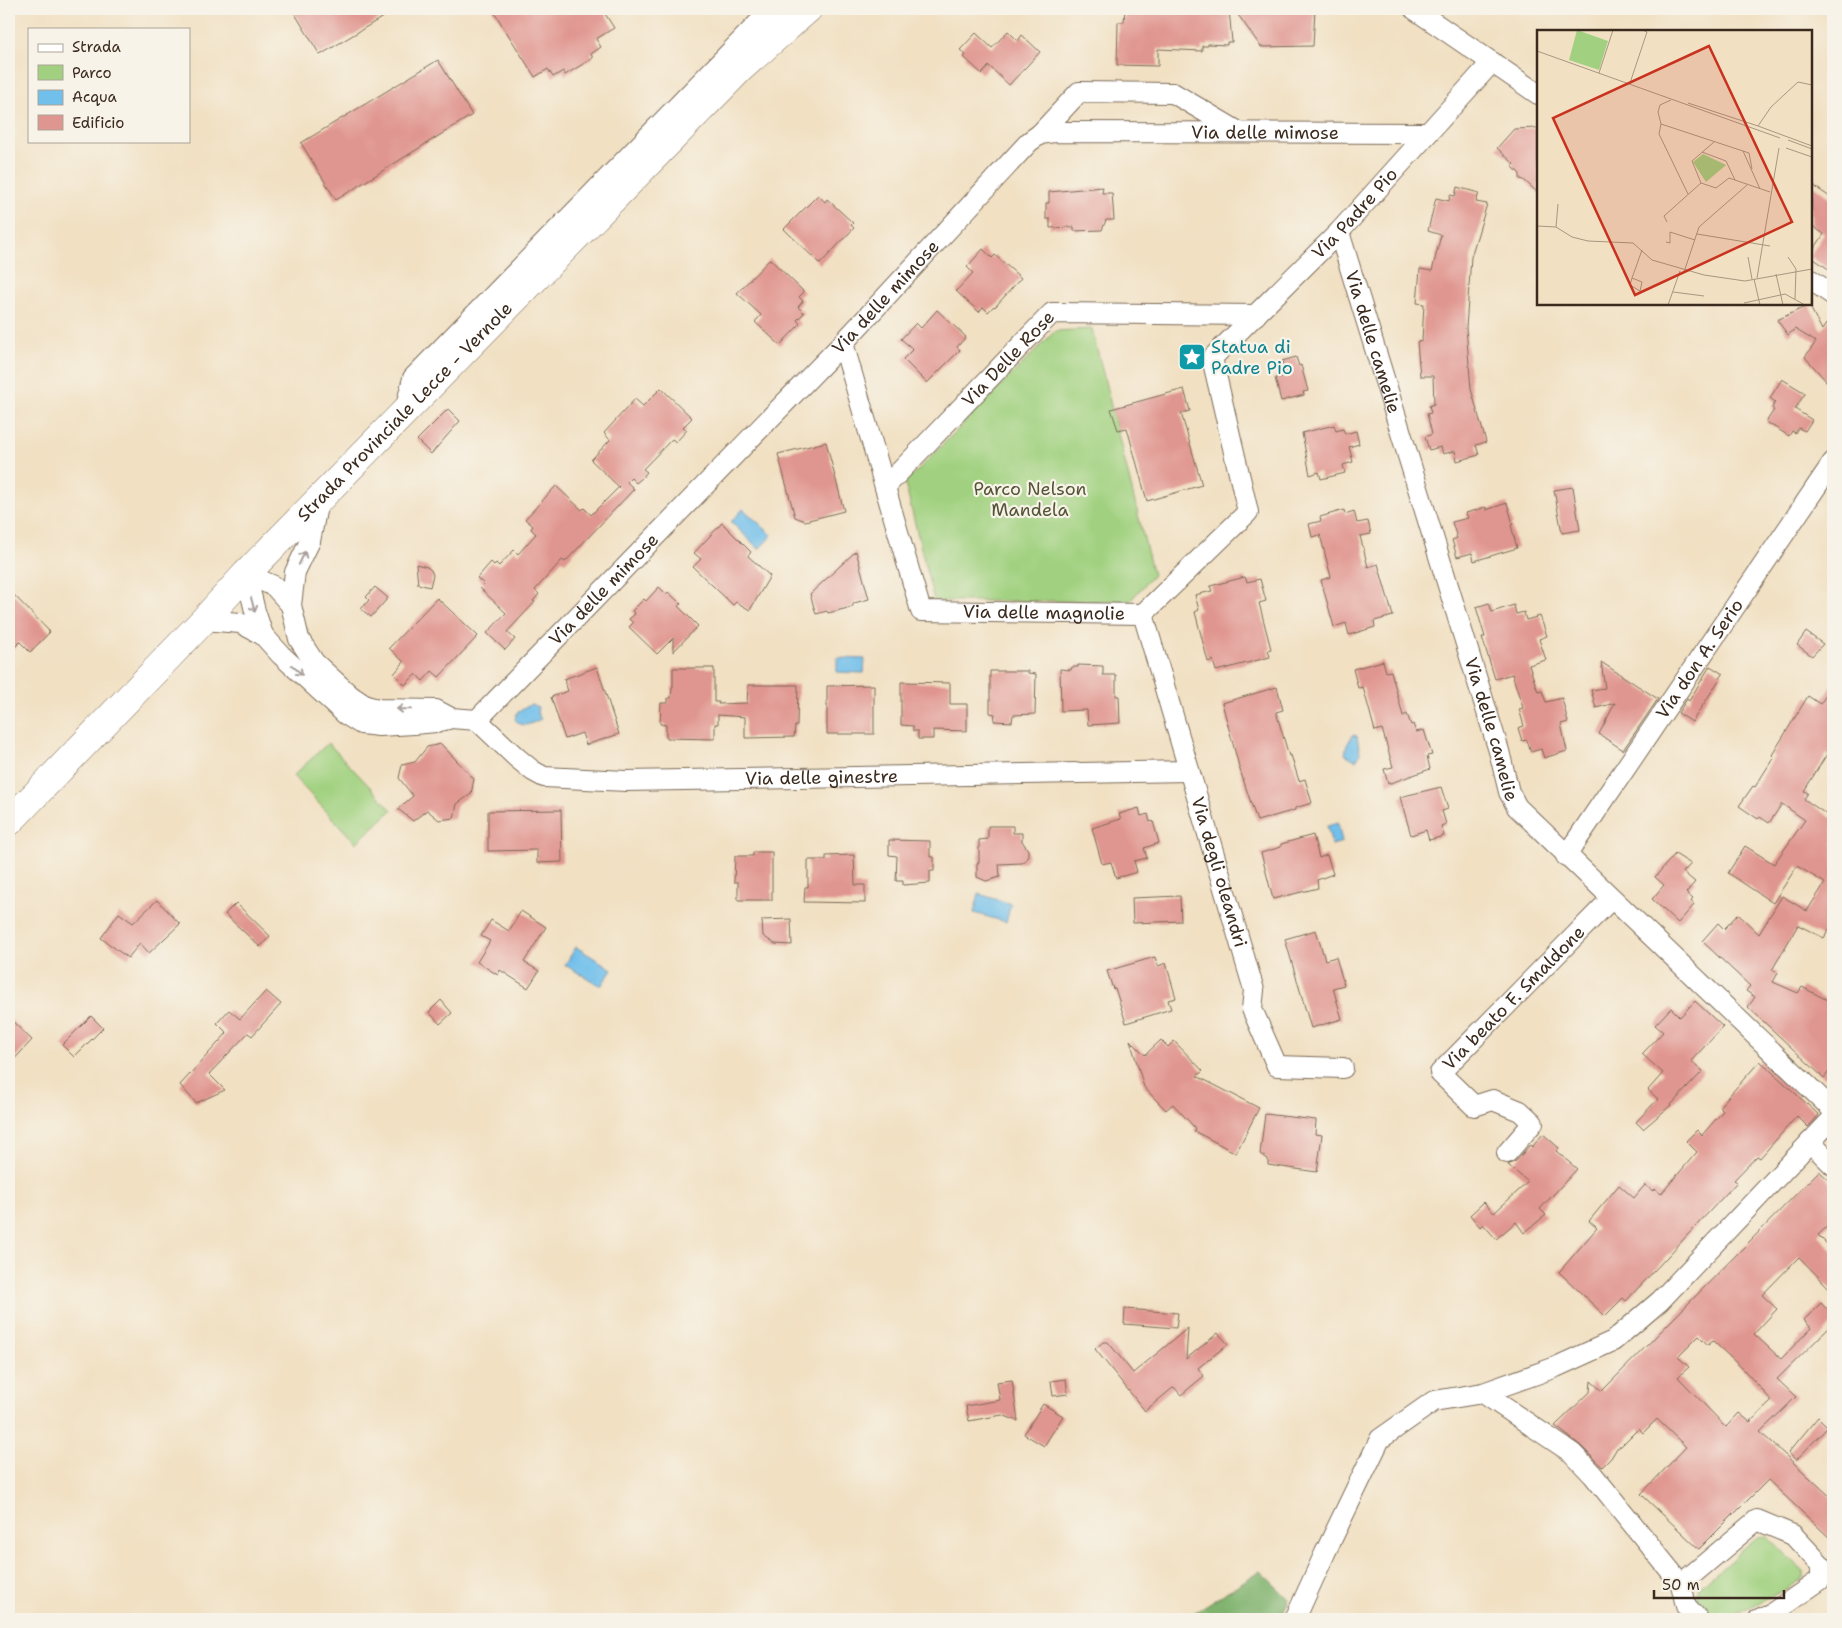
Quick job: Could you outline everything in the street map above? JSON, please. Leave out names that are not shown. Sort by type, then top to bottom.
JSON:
[{"type":"main road","name":"Strada Provinciale Lecce - Vernole","points":[[9,822],[246,574],[741,68],[808,9]]},
{"type":"street","points":[[405,412],[413,378],[772,9]]},
{"type":"street","points":[[1414,9],[1537,93]]},
{"type":"street","name":"Via Padre Pio","points":[[1212,358],[1339,232],[1492,62]]},
{"type":"street","points":[[1040,134],[1079,92],[1173,92],[1240,133]]},
{"type":"street","name":"Via delle mimose","points":[[477,720],[843,343],[1029,142],[1040,134],[1054,132],[1428,133]]},
{"type":"street","name":"Via delle camelie","points":[[1339,232],[1496,742],[1509,792],[1517,808],[1833,1110]]},
{"type":"street","points":[[1812,281],[1833,295]]},
{"type":"street","name":"Via Delle Rose","points":[[885,487],[1052,314],[1256,315]]},
{"type":"street","name":"Via delle magnolie","points":[[843,343],[921,611],[1143,614],[1248,512],[1212,358]]},
{"type":"street","name":"Via don A. Serio","points":[[1566,856],[1833,462]]},
{"type":"street","points":[[318,501],[310,541],[295,572],[291,605],[299,638],[314,662],[351,696],[366,706],[378,709],[436,710],[451,718]]},
{"type":"street","points":[[246,574],[274,586],[291,605]]},
{"type":"street","points":[[246,574],[263,635]]},
{"type":"street","name":"Via degli oleandri","points":[[1143,614],[1254,990],[1252,1008],[1277,1066],[1342,1068]]},
{"type":"street","points":[[204,620],[240,623],[263,635],[281,655],[345,714],[362,724],[379,726],[414,724],[436,722],[451,718],[477,720]]},
{"type":"street","name":"Via delle ginestre","points":[[477,720],[533,772],[557,778],[626,781],[1189,771]]},
{"type":"street","name":"Via beato F. Smaldone","points":[[1507,1153],[1533,1123],[1520,1111],[1493,1100],[1474,1106],[1440,1073],[1611,898]]},
{"type":"street","points":[[1296,1619],[1380,1438],[1434,1400],[1483,1393],[1556,1367],[1613,1342],[1660,1301],[1833,1118]]},
{"type":"street","points":[[1810,1142],[1833,1165]]},
{"type":"street","points":[[1483,1393],[1572,1453],[1593,1475],[1681,1584],[1686,1606],[1698,1619]]},
{"type":"street","points":[[1681,1584],[1757,1520],[1793,1535],[1822,1566],[1820,1580],[1774,1612],[1759,1619]]},
{"type":"green space","name":"Parco Nelson Mandela","points":[[1092,329],[1153,575],[1130,601],[934,601],[905,483],[1055,331]]},
{"type":"green space","points":[[328,743],[392,810],[356,843],[293,776]]},
{"type":"green space","points":[[1767,1537],[1804,1571],[1804,1578],[1726,1619],[1713,1619],[1701,1605],[1699,1597],[1700,1587],[1757,1538]]},
{"type":"green space","points":[[1260,1571],[1289,1599],[1281,1619],[1184,1619]]},
{"type":"water","points":[[743,509],[772,535],[759,549],[731,522]]},
{"type":"water","points":[[837,658],[865,659],[864,673],[837,672]]},
{"type":"water","points":[[531,704],[538,707],[537,713],[541,719],[527,725],[521,724],[515,719],[517,713]]},
{"type":"water","points":[[1353,735],[1357,736],[1360,753],[1355,760],[1345,754],[1347,744]]},
{"type":"water","points":[[1338,823],[1342,842],[1332,845],[1327,826]]},
{"type":"water","points":[[979,894],[1011,904],[1006,922],[974,913]]},
{"type":"water","points":[[576,947],[612,969],[601,986],[565,965]]},
{"type":"building","points":[[292,9],[396,9],[320,55]]},
{"type":"building","points":[[492,9],[602,9],[614,28],[596,39],[601,47],[591,54],[593,58],[565,75],[563,71],[553,77],[548,69],[535,77]]},
{"type":"building","points":[[1125,9],[1229,9],[1232,42],[1227,42],[1227,45],[1208,44],[1208,46],[1202,46],[1202,51],[1158,49],[1158,66],[1117,65],[1118,22],[1124,22]]},
{"type":"building","points":[[1234,9],[1315,9],[1313,46],[1261,47]]},
{"type":"building","points":[[1008,31],[1018,41],[1022,35],[1040,52],[1009,85],[989,66],[982,74],[964,57],[966,55],[960,50],[976,33],[992,48]]},
{"type":"building","points":[[438,60],[472,115],[336,200],[301,143]]},
{"type":"building","points":[[1537,128],[1537,192],[1524,180],[1520,179],[1520,174],[1512,166],[1514,164],[1497,148],[1514,129]]},
{"type":"building","points":[[1812,185],[1833,199],[1833,272],[1812,258],[1812,252],[1824,234],[1812,226]]},
{"type":"building","points":[[1103,187],[1102,193],[1112,193],[1114,220],[1106,220],[1102,230],[1074,231],[1074,227],[1050,228],[1050,219],[1046,219],[1046,203],[1049,203],[1049,192]]},
{"type":"building","points":[[1457,187],[1479,193],[1476,202],[1487,204],[1471,257],[1466,328],[1471,389],[1486,442],[1476,445],[1479,455],[1457,461],[1455,451],[1443,454],[1441,447],[1429,450],[1425,437],[1432,434],[1427,414],[1431,413],[1429,406],[1434,404],[1433,376],[1420,376],[1417,342],[1422,341],[1424,304],[1417,303],[1420,269],[1432,271],[1441,235],[1428,231],[1436,198],[1449,201],[1450,195],[1455,196]]},
{"type":"building","points":[[818,195],[825,202],[827,199],[853,223],[851,225],[854,228],[820,264],[784,229]]},
{"type":"building","points":[[983,249],[992,258],[995,255],[1021,278],[995,307],[988,312],[983,307],[979,312],[956,291],[973,273],[967,267]]},
{"type":"building","points":[[770,259],[804,292],[799,297],[803,301],[798,307],[804,313],[797,320],[800,324],[780,345],[755,322],[761,315],[737,293]]},
{"type":"building","points":[[1809,305],[1822,330],[1833,314],[1833,389],[1805,357],[1816,342],[1795,329],[1788,335],[1777,320]]},
{"type":"building","points":[[937,310],[966,337],[957,347],[960,350],[927,383],[903,359],[913,349],[901,339],[916,323],[921,328]]},
{"type":"building","points":[[1296,357],[1299,366],[1301,365],[1308,391],[1303,392],[1304,395],[1281,401],[1275,378],[1286,376],[1282,361]]},
{"type":"building","points":[[1782,379],[1805,393],[1795,409],[1812,420],[1805,431],[1798,428],[1795,433],[1792,431],[1789,436],[1766,422],[1774,410],[1772,408],[1775,402],[1770,398]]},
{"type":"building","points":[[661,388],[692,418],[683,427],[687,430],[676,442],[672,439],[643,469],[647,472],[642,478],[636,483],[631,478],[627,482],[634,489],[565,562],[562,560],[535,590],[539,594],[533,601],[535,602],[507,632],[515,639],[505,650],[487,633],[506,613],[480,588],[484,584],[477,578],[491,562],[499,566],[514,550],[518,554],[536,534],[531,529],[533,526],[525,519],[556,486],[582,510],[584,508],[591,515],[619,487],[591,460],[610,440],[604,433],[635,399],[643,406]]},
{"type":"building","points":[[1184,389],[1190,411],[1181,413],[1202,485],[1147,501],[1127,428],[1118,430],[1111,409]]},
{"type":"building","points":[[448,409],[460,421],[431,454],[417,440]]},
{"type":"building","points":[[1334,425],[1336,431],[1343,429],[1345,434],[1356,431],[1359,444],[1349,447],[1353,462],[1343,465],[1345,473],[1321,479],[1319,472],[1310,475],[1302,433]]},
{"type":"building","points":[[826,442],[844,511],[805,521],[795,517],[778,454]]},
{"type":"building","points":[[1573,487],[1580,530],[1562,533],[1554,490]]},
{"type":"building","points":[[1507,503],[1517,548],[1474,561],[1472,553],[1457,557],[1452,540],[1457,538],[1452,522],[1468,518],[1466,513],[1486,507],[1486,510]]},
{"type":"building","points":[[1344,510],[1345,514],[1354,511],[1357,523],[1368,521],[1371,534],[1360,536],[1368,567],[1378,564],[1393,616],[1374,621],[1375,627],[1349,635],[1346,623],[1334,627],[1321,580],[1331,577],[1320,535],[1312,537],[1309,524],[1321,521],[1320,517]]},
{"type":"building","points":[[722,523],[751,552],[748,556],[770,576],[750,610],[736,602],[733,605],[693,567],[701,559],[694,553]]},
{"type":"building","points":[[856,551],[869,599],[854,603],[852,607],[816,614],[810,594]]},
{"type":"building","points":[[416,564],[431,570],[433,575],[430,587],[418,584]]},
{"type":"building","points":[[1245,577],[1247,582],[1260,579],[1266,601],[1259,603],[1271,649],[1268,650],[1270,657],[1216,671],[1213,660],[1208,662],[1195,612],[1199,610],[1195,595],[1212,591],[1210,586]]},
{"type":"building","points":[[375,587],[388,598],[371,617],[361,609],[369,600],[366,597]]},
{"type":"building","points":[[659,587],[666,594],[668,592],[681,604],[678,606],[698,626],[673,652],[673,638],[657,654],[629,627],[633,623],[629,619],[635,614],[632,611],[644,599],[646,601]]},
{"type":"building","points":[[9,590],[50,632],[30,652],[20,642],[9,653]]},
{"type":"building","points":[[437,598],[478,636],[439,677],[432,671],[423,681],[416,674],[405,685],[394,674],[404,662],[389,648]]},
{"type":"building","points":[[1489,603],[1492,612],[1514,605],[1516,614],[1524,612],[1526,620],[1540,616],[1547,636],[1539,639],[1546,660],[1529,665],[1538,692],[1542,691],[1546,702],[1562,698],[1568,722],[1561,724],[1567,751],[1544,758],[1541,749],[1531,752],[1527,740],[1522,741],[1518,728],[1524,726],[1519,709],[1523,708],[1512,674],[1495,679],[1482,637],[1485,637],[1476,607]]},
{"type":"building","points":[[1806,632],[1823,644],[1812,656],[1797,645]]},
{"type":"building","points":[[1383,661],[1386,672],[1391,671],[1403,716],[1407,714],[1416,732],[1424,730],[1432,755],[1427,756],[1430,769],[1388,784],[1384,769],[1393,767],[1382,729],[1375,731],[1363,687],[1358,688],[1353,669]]},
{"type":"building","points":[[1601,662],[1658,699],[1623,750],[1599,734],[1615,703],[1596,708],[1591,690],[1605,688]]},
{"type":"building","points":[[1078,665],[1103,666],[1103,675],[1116,675],[1116,696],[1119,696],[1120,723],[1088,725],[1087,710],[1061,711],[1060,669],[1071,670],[1072,667],[1078,667]]},
{"type":"building","points":[[1710,666],[1723,674],[1692,722],[1678,713],[1687,699],[1689,701]]},
{"type":"building","points":[[597,667],[619,734],[586,745],[582,733],[565,739],[551,697],[568,691],[564,679]]},
{"type":"building","points":[[673,668],[714,668],[714,702],[719,702],[718,704],[747,703],[748,685],[798,685],[797,726],[795,726],[794,737],[745,738],[745,717],[718,715],[718,724],[715,724],[715,739],[666,738],[666,725],[660,724],[661,703],[668,703],[668,698],[671,698]]},
{"type":"building","points":[[990,671],[1028,671],[1028,673],[1036,674],[1035,714],[1013,715],[1012,722],[994,721],[995,714],[990,713]]},
{"type":"building","points":[[901,682],[950,683],[950,704],[967,704],[967,731],[933,730],[933,739],[918,739],[918,731],[913,731],[913,726],[901,725]]},
{"type":"building","points":[[874,685],[874,734],[827,734],[827,686]]},
{"type":"building","points":[[1833,685],[1833,758],[1827,754],[1804,791],[1808,793],[1804,799],[1833,819],[1833,930],[1829,929],[1824,938],[1798,925],[1772,970],[1778,973],[1773,982],[1798,993],[1802,987],[1833,1003],[1833,1067],[1824,1078],[1748,1007],[1755,997],[1746,991],[1750,986],[1702,941],[1718,923],[1724,929],[1738,914],[1759,934],[1782,896],[1807,911],[1825,883],[1797,866],[1773,903],[1728,873],[1745,846],[1774,864],[1805,820],[1782,804],[1769,823],[1760,817],[1758,819],[1739,806],[1753,786],[1755,787],[1774,757],[1772,755],[1808,696],[1820,704]]},
{"type":"building","points":[[1277,687],[1283,710],[1276,712],[1289,756],[1291,755],[1299,781],[1305,779],[1312,803],[1257,821],[1240,770],[1222,703]]},
{"type":"building","points":[[441,744],[474,779],[471,794],[457,804],[454,818],[439,820],[427,810],[413,821],[398,809],[413,796],[399,778],[402,765],[415,762],[427,747]]},
{"type":"building","points":[[1441,787],[1448,809],[1442,811],[1446,824],[1441,826],[1444,836],[1429,840],[1426,830],[1411,835],[1400,797]]},
{"type":"building","points":[[1139,808],[1141,816],[1148,814],[1150,822],[1153,821],[1159,843],[1144,848],[1147,858],[1134,861],[1137,872],[1116,878],[1111,862],[1102,864],[1092,828],[1121,819],[1119,814]]},
{"type":"building","points":[[561,810],[562,862],[537,863],[537,850],[488,851],[488,811]]},
{"type":"building","points":[[988,826],[1013,826],[1013,833],[1022,833],[1022,841],[1028,850],[1028,855],[1022,863],[999,864],[1000,877],[986,881],[977,877],[977,863],[979,863],[979,840],[988,839]]},
{"type":"building","points":[[1313,835],[1319,858],[1327,855],[1333,874],[1317,880],[1318,888],[1273,899],[1261,853],[1281,847],[1281,844]]},
{"type":"building","points":[[889,840],[930,841],[930,857],[934,857],[934,871],[930,871],[930,883],[903,885],[903,881],[896,881],[897,856],[889,855]]},
{"type":"building","points":[[753,852],[772,852],[772,900],[738,900],[738,882],[734,882],[735,856],[753,856]]},
{"type":"building","points":[[1675,854],[1691,864],[1683,872],[1695,882],[1686,893],[1693,899],[1691,901],[1694,905],[1678,923],[1652,899],[1664,885],[1655,877]]},
{"type":"building","points":[[854,855],[855,885],[865,885],[865,903],[804,902],[805,887],[808,887],[808,860],[826,860],[826,856]]},
{"type":"building","points":[[1180,896],[1181,921],[1133,923],[1132,898]]},
{"type":"building","points":[[157,900],[180,924],[149,953],[140,943],[128,958],[101,938],[119,913],[133,923]]},
{"type":"building","points":[[236,903],[270,936],[260,947],[225,914]]},
{"type":"building","points":[[521,911],[546,927],[524,962],[539,971],[528,988],[500,970],[498,975],[477,962],[490,941],[481,936],[491,920],[509,931]]},
{"type":"building","points":[[791,919],[792,945],[775,944],[763,936],[762,920]]},
{"type":"building","points":[[1316,930],[1325,960],[1336,957],[1344,985],[1333,988],[1342,1019],[1311,1028],[1285,939]]},
{"type":"building","points":[[1155,957],[1158,966],[1166,963],[1176,998],[1168,1000],[1171,1009],[1126,1023],[1115,988],[1113,989],[1107,971]]},
{"type":"building","points":[[266,991],[281,1004],[252,1036],[248,1033],[209,1074],[225,1090],[196,1103],[180,1085],[227,1033],[217,1023],[229,1010],[240,1019]]},
{"type":"building","points":[[441,1000],[452,1013],[440,1024],[429,1012]]},
{"type":"building","points":[[1695,1001],[1723,1027],[1691,1061],[1703,1071],[1670,1106],[1643,1129],[1636,1122],[1658,1099],[1648,1090],[1663,1073],[1642,1054],[1663,1032],[1655,1025],[1671,1008],[1680,1017]]},
{"type":"building","points":[[91,1016],[103,1028],[74,1057],[62,1045]]},
{"type":"building","points":[[9,1018],[32,1040],[9,1065]]},
{"type":"building","points":[[1130,1040],[1145,1055],[1161,1040],[1168,1047],[1174,1041],[1203,1071],[1197,1076],[1259,1108],[1236,1153],[1194,1131],[1195,1128],[1173,1104],[1166,1110],[1156,1100],[1144,1087]]},
{"type":"building","points":[[1760,1061],[1819,1115],[1808,1127],[1797,1116],[1760,1158],[1757,1156],[1734,1180],[1737,1182],[1626,1301],[1623,1298],[1605,1316],[1559,1272],[1597,1228],[1589,1221],[1619,1185],[1634,1198],[1645,1185],[1661,1194],[1697,1152],[1686,1141],[1697,1130],[1702,1135],[1723,1111],[1719,1107]]},
{"type":"building","points":[[1265,1114],[1316,1120],[1315,1134],[1322,1135],[1317,1172],[1268,1165],[1268,1159],[1260,1154]]},
{"type":"building","points":[[1543,1134],[1559,1148],[1556,1151],[1577,1169],[1540,1209],[1546,1215],[1524,1233],[1516,1222],[1496,1239],[1483,1224],[1480,1227],[1470,1215],[1484,1202],[1494,1213],[1528,1182],[1508,1165],[1516,1161],[1530,1145],[1532,1147]]},
{"type":"building","points":[[1819,1171],[1833,1184],[1833,1221],[1818,1235],[1833,1250],[1833,1292],[1799,1257],[1762,1295],[1777,1309],[1754,1334],[1781,1359],[1812,1329],[1804,1320],[1821,1303],[1833,1316],[1833,1324],[1777,1379],[1796,1397],[1760,1432],[1833,1499],[1833,1541],[1768,1480],[1699,1549],[1641,1494],[1686,1447],[1657,1419],[1643,1433],[1639,1428],[1617,1448],[1602,1467],[1580,1445],[1555,1426],[1590,1392],[1591,1381],[1602,1391]],"holes":[[[1699,1336],[1708,1345],[1713,1341],[1744,1370],[1772,1401],[1750,1422],[1739,1413],[1726,1427],[1678,1377],[1689,1367],[1678,1357]]]},
{"type":"building","points":[[1125,1309],[1178,1313],[1176,1328],[1124,1324]]},
{"type":"building","points":[[1188,1328],[1186,1359],[1218,1333],[1228,1344],[1198,1368],[1204,1376],[1181,1395],[1174,1387],[1145,1411],[1095,1349],[1103,1342],[1108,1342],[1133,1373]]},
{"type":"building","points":[[1066,1379],[1068,1394],[1053,1396],[1051,1381]]},
{"type":"building","points":[[1012,1380],[1018,1421],[1002,1415],[969,1421],[966,1406],[1000,1400],[997,1382]]},
{"type":"building","points":[[1043,1404],[1063,1416],[1044,1446],[1024,1434]]},
{"type":"building","points":[[1818,1417],[1828,1427],[1796,1460],[1788,1453]]},
{"type":"place","name":"Statua di Padre Pio","points":[[1192,357]]}]
